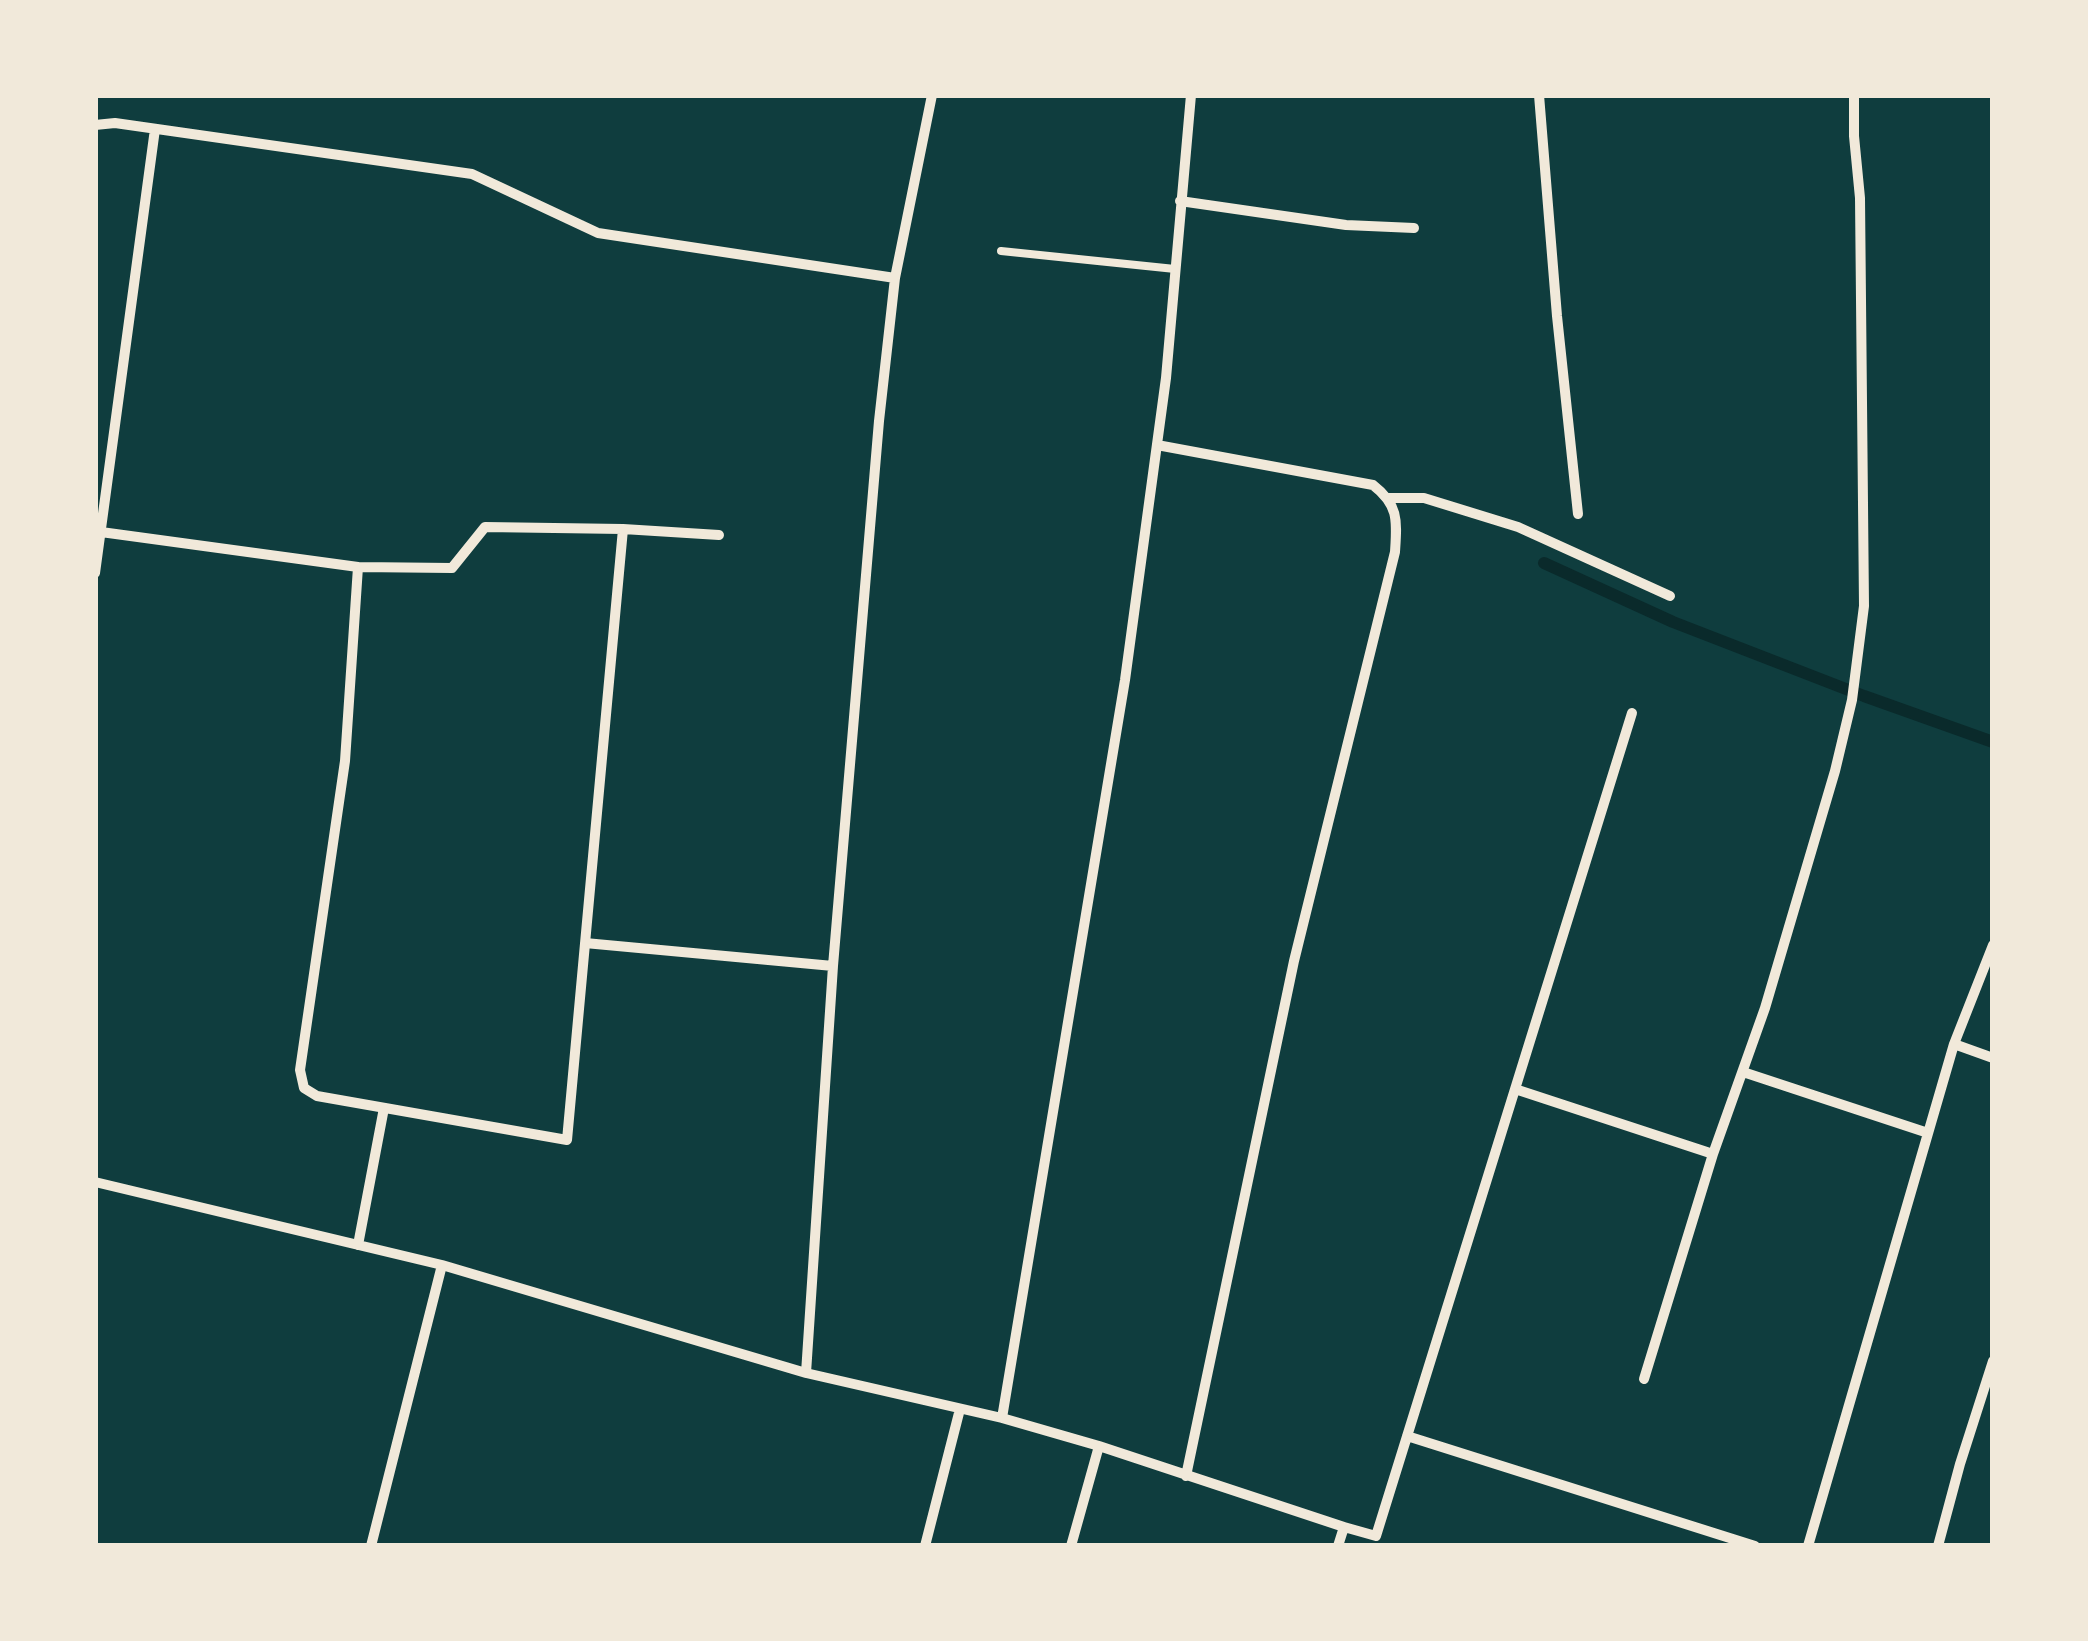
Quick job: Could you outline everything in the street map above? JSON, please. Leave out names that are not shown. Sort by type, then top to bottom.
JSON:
[{"type":"street","points":[[806,1372],[833,966],[879,421],[895,278],[932,95]]},
{"type":"street","points":[[1002,1418],[1125,680],[1166,378],[1191,95]]},
{"type":"street","points":[[1539,95],[1578,514]]},
{"type":"street","points":[[1644,1380],[1713,1154],[1765,1008],[1835,770],[1855,682],[1864,606],[1860,198],[1854,95]]},
{"type":"street","points":[[95,125],[115,122],[472,174],[598,233],[895,278]]},
{"type":"street","points":[[95,573],[101,532],[100,504],[155,130]]},
{"type":"street","points":[[1180,201],[1346,224],[1414,228]]},
{"type":"street","points":[[1157,445],[1373,485],[1389,498],[1397,524],[1395,552],[1294,961],[1186,1476]]},
{"type":"street","points":[[1389,498],[1424,498],[1518,527],[1670,596]]},
{"type":"street","points":[[101,532],[358,568],[452,568],[485,528],[623,529],[718,535]]},
{"type":"street","points":[[358,568],[345,761],[300,1070],[304,1088],[317,1096],[566,1140],[623,529]]},
{"type":"street","points":[[95,1182],[358,1244],[806,1372],[1002,1418],[1376,1536],[1632,713]]},
{"type":"street","points":[[585,943],[833,966]]},
{"type":"street","points":[[1808,1546],[1954,1044],[1993,945]]},
{"type":"street","points":[[1954,1044],[1993,1058]]},
{"type":"street","points":[[1742,1072],[1928,1134]]},
{"type":"street","points":[[1515,1090],[1713,1154]]},
{"type":"street","points":[[358,1244],[384,1108]]},
{"type":"street","points":[[371,1546],[442,1266]]},
{"type":"street","points":[[1938,1546],[1993,1360]]},
{"type":"street","points":[[925,1546],[960,1409]]},
{"type":"street","points":[[1407,1436],[1755,1546]]},
{"type":"street","points":[[1071,1546],[1099,1446]]},
{"type":"street","points":[[1338,1546],[1344,1527]]},
{"type":"lane","points":[[1000,251],[1175,269]]},
{"type":"waterway","points":[[1544,563],[1673,622],[1993,742]]}]
